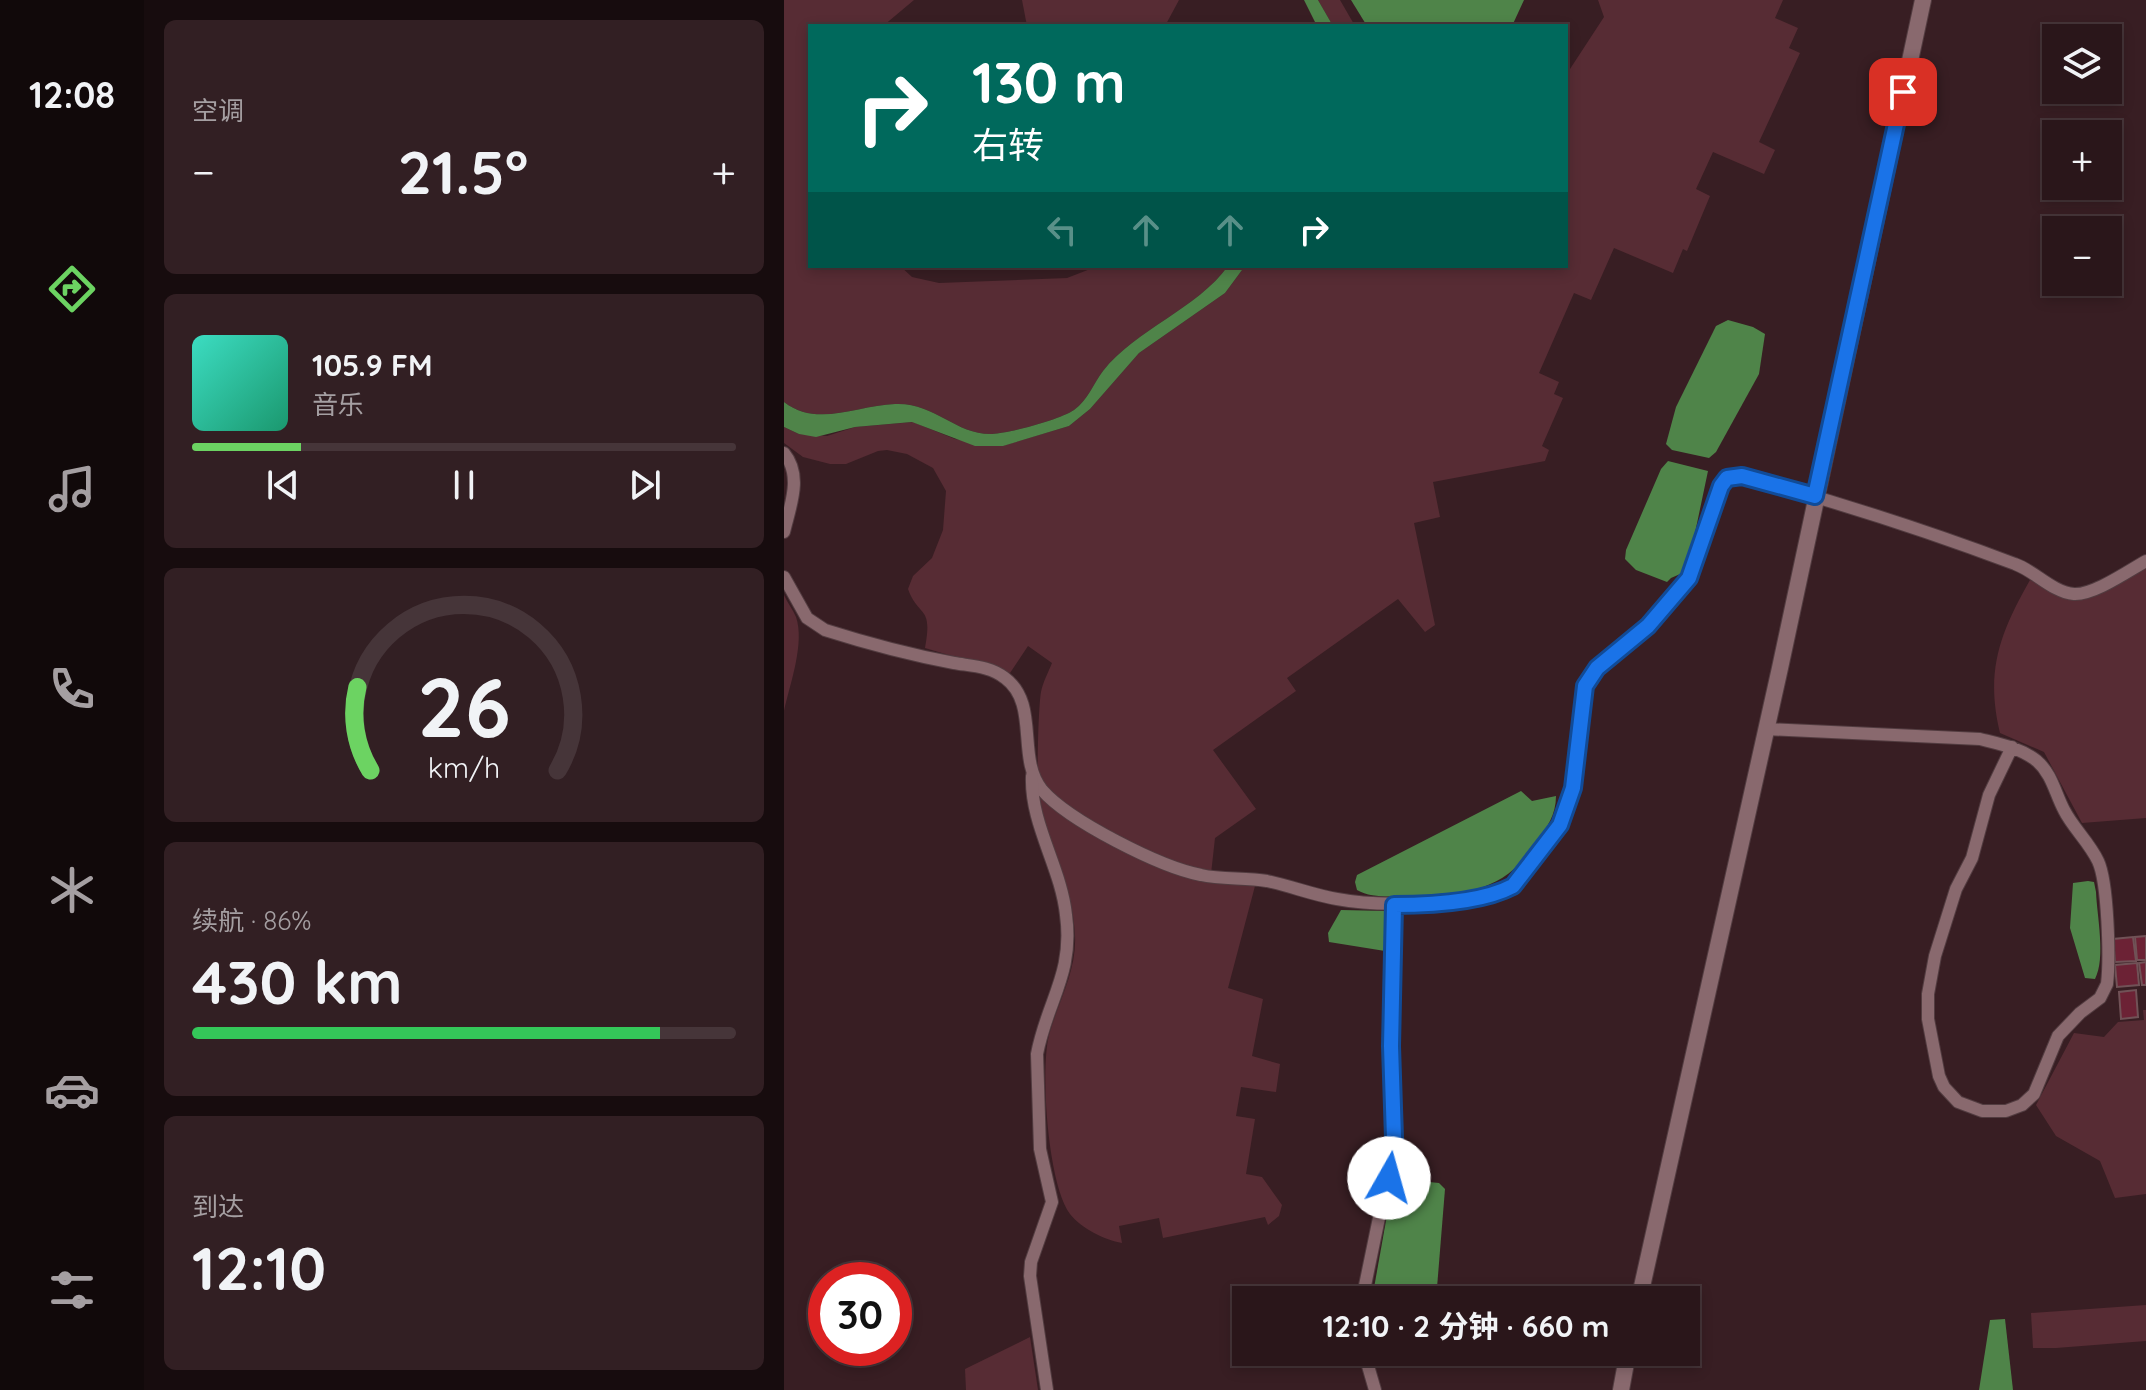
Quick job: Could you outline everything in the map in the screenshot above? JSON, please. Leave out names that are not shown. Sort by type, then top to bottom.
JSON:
[{"type":"street","points":[[1642,1286],[1923,0]]},
{"type":"street","points":[[784,453],[791,462],[795,476],[784,532]]},
{"type":"street","points":[[1032,773],[1049,797],[1116,842],[1183,871],[1224,879],[1266,881],[1341,900],[1394,905],[1464,899],[1504,891],[1513,886],[1552,838],[1573,788],[1585,686],[1597,668],[1648,626],[1689,578],[1721,486],[1727,478],[1742,476],[1862,509],[2020,565],[2056,589],[2071,594],[2087,592],[2146,561]]},
{"type":"street","points":[[784,577],[807,618],[825,630],[980,667],[1007,678],[1025,713],[1033,802],[1060,880],[1068,932],[1061,985],[1037,1054],[1040,1149],[1052,1202],[1031,1262],[1030,1276],[1047,1390]]},
{"type":"street","points":[[1766,729],[1980,739],[2012,747],[2040,763],[2049,776],[2069,820],[2097,859],[2103,874],[2108,975],[2100,998],[2058,1036],[2031,1097],[2022,1105],[1998,1112],[1969,1108],[1958,1102],[1944,1087],[1928,1019],[1928,994],[1936,948],[1956,889],[1972,858],[1989,795],[2012,747]]},
{"type":"street","points":[[1365,1286],[1393,1147],[1391,1046],[1394,905]]},
{"type":"street","points":[[1368,1366],[1375,1390]]},
{"type":"street","points":[[1611,1390],[1623,1366]]},
{"type":"street","points":[[1621,1390],[1626,1366]]},
{"type":"shaded area","points":[[784,0],[914,0],[885,24],[808,24],[808,268],[902,268],[912,277],[939,283],[1067,278],[1093,268],[1226,268],[1200,295],[1117,356],[1079,406],[1046,422],[992,434],[967,429],[909,405],[881,405],[824,414],[797,410],[784,402]]},
{"type":"shaded area","points":[[1022,0],[1179,0],[1166,24],[1027,24]]},
{"type":"shaded area","points":[[1304,0],[1318,0],[1332,24],[1316,24]]},
{"type":"shaded area","points":[[1318,0],[1340,0],[1354,24],[1332,24]]},
{"type":"shaded area","points":[[1351,0],[1524,0],[1513,24],[1366,24]]},
{"type":"shaded area","points":[[1598,0],[1783,0],[1775,18],[1798,28],[1789,48],[1800,53],[1759,142],[1775,150],[1764,174],[1713,152],[1696,189],[1710,196],[1687,251],[1683,249],[1673,273],[1614,248],[1591,300],[1574,293],[1539,373],[1559,382],[1554,394],[1563,398],[1542,446],[1549,450],[1545,461],[1433,482],[1440,517],[1414,523],[1435,625],[1425,632],[1398,599],[1287,678],[1296,691],[1213,750],[1256,809],[1215,838],[1210,883],[1255,886],[1228,988],[1263,999],[1252,1056],[1280,1064],[1276,1092],[1241,1087],[1236,1116],[1255,1119],[1246,1174],[1262,1177],[1282,1205],[1279,1216],[1268,1225],[1265,1217],[1163,1238],[1159,1218],[1119,1226],[1122,1243],[1108,1239],[1087,1229],[1070,1214],[1056,1179],[1048,1127],[1046,1052],[1075,948],[1074,919],[1067,888],[1039,805],[1040,701],[1052,663],[1028,646],[1010,673],[925,648],[926,618],[908,589],[913,576],[932,558],[943,530],[946,491],[933,468],[907,454],[887,450],[846,464],[830,464],[803,457],[784,443],[784,427],[799,434],[827,436],[855,427],[913,422],[955,439],[1002,446],[1069,426],[1090,409],[1139,353],[1225,293],[1244,268],[1568,268],[1568,70],[1604,17]]},
{"type":"shaded area","points":[[1226,268],[1244,268],[1225,293],[1139,353],[1090,409],[1069,426],[1003,446],[975,446],[912,422],[855,427],[816,437],[784,427],[784,402],[797,410],[824,414],[881,405],[909,405],[967,429],[992,434],[1057,418],[1079,406],[1117,356],[1215,281]]},
{"type":"shaded area","points":[[1728,320],[1765,334],[1759,374],[1716,452],[1709,458],[1672,450],[1666,444],[1676,407],[1716,326]]},
{"type":"shaded area","points":[[1668,461],[1708,471],[1687,571],[1667,582],[1636,570],[1625,559],[1626,550],[1661,469]]},
{"type":"shaded area","points":[[2146,567],[2146,818],[2082,823],[2044,752],[2000,733],[1994,690],[1998,653],[2003,635],[2030,580],[2069,597]]},
{"type":"shaded area","points":[[784,595],[796,617],[799,639],[784,711]]},
{"type":"shaded area","points":[[1521,791],[1532,801],[1556,796],[1554,809],[1547,826],[1524,859],[1498,881],[1451,894],[1384,896],[1357,890],[1357,875]]},
{"type":"shaded area","points":[[2094,882],[2100,937],[2100,960],[2095,979],[2085,978],[2070,928],[2073,883]]},
{"type":"shaded area","points":[[1341,910],[1388,911],[1388,948],[1385,951],[1329,942],[1328,933]]},
{"type":"shaded area","points":[[2143,1010],[2146,1010],[2146,1194],[2115,1198],[2100,1161],[2056,1136],[2036,1105],[2074,1033],[2104,1037],[2118,1022],[2144,1020]]},
{"type":"shaded area","points":[[1401,1179],[1439,1183],[1445,1189],[1437,1286],[1374,1286],[1392,1187]]},
{"type":"shaded area","points":[[2146,1305],[2146,1341],[2033,1348],[2031,1313]]},
{"type":"shaded area","points":[[2005,1319],[2013,1390],[1979,1390],[1990,1320]]},
{"type":"shaded area","points":[[1030,1337],[1038,1390],[966,1390],[965,1369]]},
{"type":"building","points":[[2146,936],[2146,960],[2137,960],[2135,937]]},
{"type":"building","points":[[2133,937],[2136,961],[2115,962],[2113,939]]},
{"type":"building","points":[[2146,962],[2146,985],[2142,985],[2139,963]]},
{"type":"building","points":[[2137,963],[2139,985],[2117,987],[2115,965]]},
{"type":"building","points":[[2136,990],[2138,1017],[2121,1019],[2119,992]]},
{"type":"route","points":[[1389,1178],[1394,1138],[1391,1046],[1394,905],[1494,895],[1504,891],[1513,886],[1552,838],[1573,788],[1585,686],[1597,668],[1648,626],[1692,574],[1721,486],[1727,478],[1742,476],[1815,496],[1903,92]]}]
